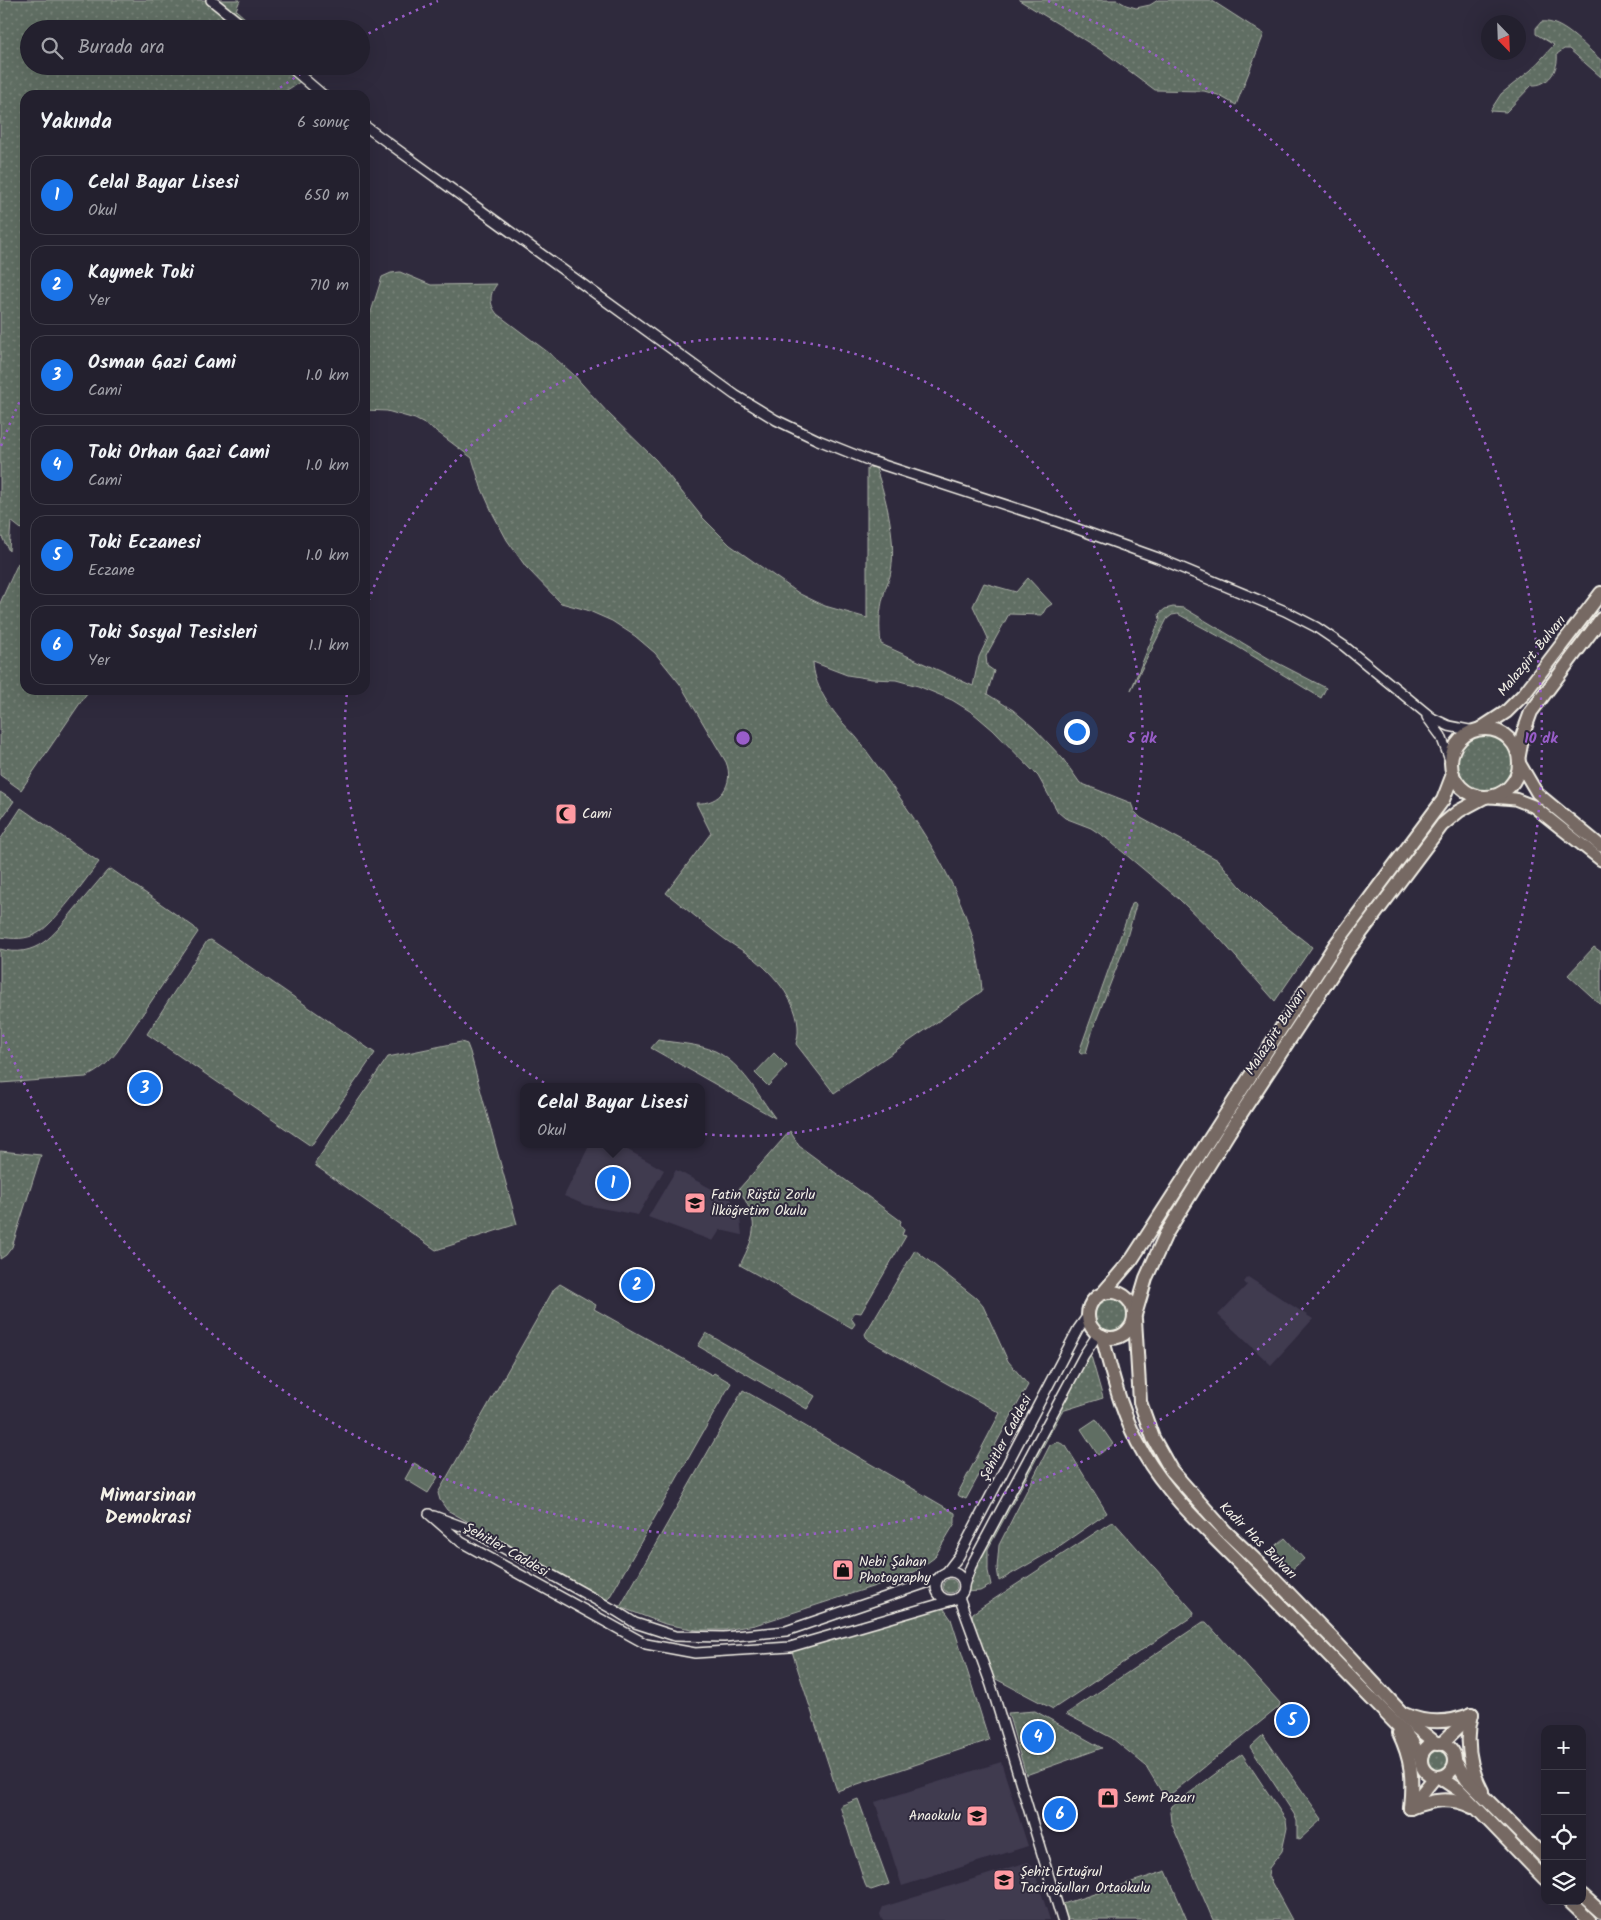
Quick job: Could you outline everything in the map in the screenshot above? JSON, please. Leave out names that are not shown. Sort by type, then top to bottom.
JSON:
[{"type":"highway","name":"Malazgirt Bulvarı","points":[[1477,730],[1506,712],[1524,694],[1601,593]]},
{"type":"highway","points":[[1519,761],[1512,741],[1503,734],[1492,729],[1477,730],[1459,741],[1453,751],[1452,769],[1463,789],[1473,795],[1488,797],[1502,793],[1511,786],[1517,775],[1519,761],[1522,734],[1532,712],[1601,619]]},
{"type":"highway","name":"Malazgirt Bulvarı","points":[[1103,1293],[1132,1259],[1338,942],[1443,800],[1452,769]]},
{"type":"highway","name":"Malazgirt Bulvarı","points":[[1135,1317],[1146,1278],[1166,1234],[1228,1132],[1346,953],[1442,825],[1459,811],[1488,797]]},
{"type":"highway","points":[[1112,1291],[1125,1295],[1131,1302],[1135,1317],[1128,1331],[1120,1336],[1111,1338],[1100,1335],[1090,1324],[1088,1314],[1093,1301],[1103,1293],[1112,1291]]},
{"type":"highway","name":"Kadir Has Bulvarı","points":[[1135,1317],[1140,1402],[1148,1426],[1164,1460],[1210,1514],[1326,1632],[1396,1716],[1422,1763]]},
{"type":"highway","name":"Kadir Has Bulvarı","points":[[1100,1335],[1120,1400],[1132,1430],[1143,1453],[1158,1476],[1212,1535],[1396,1716],[1439,1744]]},
{"type":"highway","points":[[1410,1808],[1412,1789],[1411,1766],[1396,1716],[1435,1721],[1451,1720],[1472,1714]]},
{"type":"highway","points":[[1410,1808],[1437,1777],[1450,1772],[1468,1729],[1472,1714]]},
{"type":"highway","points":[[1410,1808],[1426,1748],[1439,1744],[1472,1714]]},
{"type":"highway","points":[[1468,1729],[1472,1766],[1482,1791],[1493,1806]]},
{"type":"highway","points":[[1439,1744],[1449,1747],[1467,1780],[1541,1854]]},
{"type":"highway","points":[[1422,1763],[1428,1774],[1437,1777],[1460,1791],[1541,1874]]},
{"type":"highway","points":[[1410,1808],[1434,1800],[1444,1799],[1460,1801],[1478,1810]]},
{"type":"highway","points":[[1586,1899],[1601,1912]]},
{"type":"highway","points":[[1573,1905],[1589,1920]]},
{"type":"main road","points":[[1519,761],[1537,793],[1601,846]]},
{"type":"main road","points":[[1488,797],[1515,799],[1533,806],[1601,860]]},
{"type":"street","points":[[211,0],[237,20]]},
{"type":"street","points":[[300,75],[317,90]]},
{"type":"street","points":[[370,130],[728,390],[776,420],[818,440],[868,460],[1058,522],[1158,558],[1250,595],[1316,627],[1344,646],[1424,713],[1450,726],[1477,730]]},
{"type":"street","points":[[1424,713],[1441,736],[1452,769]]},
{"type":"street","name":"Şehitler Caddesi","points":[[946,1573],[959,1556],[1078,1329],[1088,1314]]},
{"type":"street","points":[[964,1585],[960,1576],[946,1573],[938,1579],[936,1588],[937,1593],[944,1599],[956,1599],[964,1590],[971,1566],[1084,1355],[1100,1335]]},
{"type":"street","name":"Şehitler Caddesi","points":[[938,1579],[786,1631],[724,1637],[675,1636],[635,1623],[469,1529],[430,1514],[461,1542],[646,1644],[695,1653],[790,1647],[956,1599]]},
{"type":"street","points":[[956,1599],[991,1685],[1062,1920]]},
{"type":"shaded area","points":[[588,1148],[624,1148],[664,1170],[638,1215],[585,1205],[564,1196]]},
{"type":"shaded area","name":"Fatin Rüştü Zorlu İlköğretim Okulu","points":[[676,1170],[731,1199],[740,1218],[742,1235],[720,1230],[713,1241],[648,1217]]},
{"type":"shaded area","points":[[1248,1277],[1313,1319],[1271,1365],[1218,1315],[1247,1285],[1244,1282]]},
{"type":"shaded area","points":[[1001,1762],[1028,1846],[902,1886],[875,1802]]},
{"type":"shaded area","name":"Şehit Ertuğrul Taciroğulları Ortaokulu","points":[[1028,1862],[1033,1867],[1050,1920],[882,1920],[880,1914],[883,1907]]},
{"type":"green space","points":[[0,0],[240,0],[236,10],[247,20],[20,20],[20,75],[311,75],[287,90],[20,90],[20,528],[11,521],[9,551],[0,533]]},
{"type":"green space","points":[[1019,0],[1117,0],[1136,8],[1150,5],[1158,0],[1211,0],[1264,34],[1236,105],[1218,95],[1204,91],[1155,90],[1104,52]]},
{"type":"green space","points":[[1541,22],[1557,25],[1581,41],[1601,60],[1601,77],[1569,49],[1564,49],[1557,54],[1556,66],[1547,80],[1538,85],[1532,85],[1506,112],[1490,111],[1501,94],[1531,70],[1554,45],[1536,34],[1536,28]]},
{"type":"green space","points":[[400,272],[431,285],[497,284],[492,292],[491,299],[492,306],[497,314],[549,353],[573,374],[608,413],[656,460],[702,517],[730,545],[800,594],[825,606],[867,618],[867,469],[875,466],[890,520],[893,550],[890,576],[884,592],[880,613],[881,644],[973,686],[979,657],[988,638],[973,606],[984,583],[1016,592],[1028,578],[1052,604],[1046,608],[1042,615],[1009,614],[986,656],[987,666],[994,671],[987,694],[1013,710],[1034,728],[1063,759],[1080,783],[1131,803],[1134,811],[1141,818],[1218,860],[1263,909],[1312,947],[1275,1001],[1221,940],[1179,899],[1106,838],[1091,828],[1065,818],[1058,812],[1038,776],[993,730],[973,713],[952,700],[918,686],[896,680],[847,675],[813,662],[816,679],[827,702],[860,742],[901,799],[939,859],[955,890],[968,922],[977,956],[982,991],[834,1093],[796,1044],[798,1032],[794,1008],[773,976],[755,959],[726,940],[666,893],[711,833],[696,803],[705,803],[718,797],[727,785],[728,778],[726,762],[680,684],[655,653],[635,636],[612,621],[587,610],[561,603],[526,567],[507,540],[493,514],[481,487],[472,458],[432,428],[415,419],[387,411],[370,410],[370,315],[382,277]]},
{"type":"green space","points":[[18,563],[20,564],[20,695],[86,695],[21,790],[0,775],[0,603]]},
{"type":"green space","points":[[1173,607],[1184,608],[1268,658],[1326,688],[1321,698],[1233,644],[1178,614],[1172,615],[1167,619],[1131,690],[1160,619],[1159,614],[1165,609]]},
{"type":"green space","points":[[1485,734],[1501,739],[1509,747],[1514,763],[1509,779],[1501,787],[1485,792],[1469,787],[1461,779],[1456,763],[1461,747],[1469,739]]},
{"type":"green space","points":[[0,792],[14,801],[0,821]]},
{"type":"green space","points":[[21,808],[99,862],[62,910],[45,928],[29,937],[0,937],[0,840]]},
{"type":"green space","points":[[111,869],[194,927],[198,932],[117,1052],[107,1063],[86,1077],[0,1083],[0,949],[24,951],[43,943],[59,928],[107,871]]},
{"type":"green space","points":[[1135,903],[1124,948],[1094,1026],[1086,1053],[1081,1054],[1079,1052],[1132,904]]},
{"type":"green space","points":[[211,940],[375,1053],[311,1146],[147,1034],[207,941]]},
{"type":"green space","points":[[1594,947],[1601,952],[1601,1005],[1568,975]]},
{"type":"green space","points":[[658,1040],[701,1047],[715,1051],[725,1057],[749,1081],[775,1118],[651,1048]]},
{"type":"green space","points":[[461,1042],[467,1044],[470,1052],[517,1224],[436,1250],[316,1166],[315,1163],[388,1057]]},
{"type":"green space","points":[[774,1053],[787,1066],[768,1086],[755,1073]]},
{"type":"green space","points":[[790,1131],[799,1146],[901,1221],[900,1224],[904,1230],[902,1235],[906,1236],[861,1313],[855,1312],[851,1318],[855,1324],[852,1328],[740,1265],[750,1244],[753,1219],[739,1189]]},
{"type":"green space","points":[[0,1151],[41,1155],[12,1247],[0,1259]]},
{"type":"green space","points":[[915,1250],[976,1298],[983,1306],[1008,1361],[1028,1385],[966,1499],[957,1495],[1000,1413],[867,1339],[865,1334]]},
{"type":"green space","points":[[560,1284],[596,1305],[594,1309],[712,1375],[714,1373],[731,1383],[608,1600],[447,1510],[440,1500],[438,1493],[554,1289]]},
{"type":"green space","points":[[1112,1297],[1119,1298],[1125,1302],[1129,1308],[1129,1322],[1125,1328],[1119,1332],[1112,1333],[1105,1332],[1099,1328],[1095,1322],[1094,1315],[1095,1308],[1099,1302],[1105,1298]]},
{"type":"green space","points":[[706,1333],[815,1396],[807,1409],[698,1346]]},
{"type":"green space","points":[[1082,1354],[1091,1356],[1103,1398],[1062,1411],[988,1549],[988,1571],[991,1585],[980,1591],[965,1592],[969,1564],[974,1551],[1078,1356]]},
{"type":"green space","points":[[743,1390],[955,1513],[955,1523],[934,1558],[906,1576],[755,1625],[725,1630],[697,1630],[665,1624],[620,1607]]},
{"type":"green space","points":[[1096,1419],[1113,1444],[1098,1455],[1081,1429]]},
{"type":"green space","points":[[1058,1442],[1066,1446],[1107,1513],[1055,1549],[999,1581],[997,1568],[999,1545],[1050,1445]]},
{"type":"green space","points":[[414,1463],[438,1477],[428,1493],[405,1479]]},
{"type":"green space","points":[[1114,1522],[1194,1612],[1193,1616],[1053,1709],[992,1677],[987,1672],[972,1617],[973,1613]]},
{"type":"green space","points":[[1285,1538],[1304,1559],[1290,1571],[1271,1550]]},
{"type":"green space","points":[[947,1579],[953,1579],[957,1586],[953,1593],[947,1593],[943,1589],[943,1583]]},
{"type":"green space","points":[[924,1603],[944,1609],[951,1619],[989,1740],[837,1791],[790,1645]]},
{"type":"green space","points":[[1203,1622],[1206,1622],[1280,1703],[1279,1707],[1171,1794],[1161,1791],[1146,1766],[1112,1738],[1066,1714]]},
{"type":"green space","points":[[1035,1711],[1102,1748],[1026,1775],[1008,1713]]},
{"type":"green space","points":[[1263,1735],[1322,1819],[1299,1840],[1297,1839],[1297,1821],[1294,1814],[1250,1747]]},
{"type":"green space","points":[[1438,1747],[1447,1751],[1451,1760],[1447,1769],[1438,1773],[1429,1769],[1425,1760],[1429,1751]]},
{"type":"green space","points":[[1242,1754],[1286,1820],[1287,1828],[1282,1851],[1269,1868],[1268,1876],[1292,1920],[1213,1920],[1171,1822],[1170,1812],[1172,1806]]},
{"type":"green space","points":[[858,1799],[889,1884],[871,1890],[865,1884],[840,1806]]},
{"type":"green space","points":[[1166,1871],[1187,1920],[1065,1920],[1060,1905]]},
{"type":"place","name":"Cami","points":[[566,814]]},
{"type":"place","name":"Osman Gazi Cami","points":[[145,1088]]},
{"type":"place","name":"Celal Bayar Lisesi","points":[[613,1183]]},
{"type":"place","name":"Fatin Rüştü Zorlu İlköğretim Okulu","points":[[695,1203]]},
{"type":"place","name":"Kaymek Toki","points":[[637,1285]]},
{"type":"place","name":"Nebi Şahan Photography","points":[[843,1570]]},
{"type":"place","name":"Toki Eczanesi","points":[[1292,1720]]},
{"type":"place","name":"Toki Orhan Gazi Cami","points":[[1038,1737]]},
{"type":"place","name":"Semt Pazarı","points":[[1108,1798]]},
{"type":"place","name":"Toki Sosyal Tesisleri","points":[[1060,1814]]},
{"type":"place","name":"Anaokulu","points":[[977,1816]]},
{"type":"place","name":"Şehit Ertuğrul Taciroğulları Ortaokulu","points":[[1004,1880]]},
{"type":"district","name":"Mimarsinan Demokrasi","points":[[148,1507]]}]
